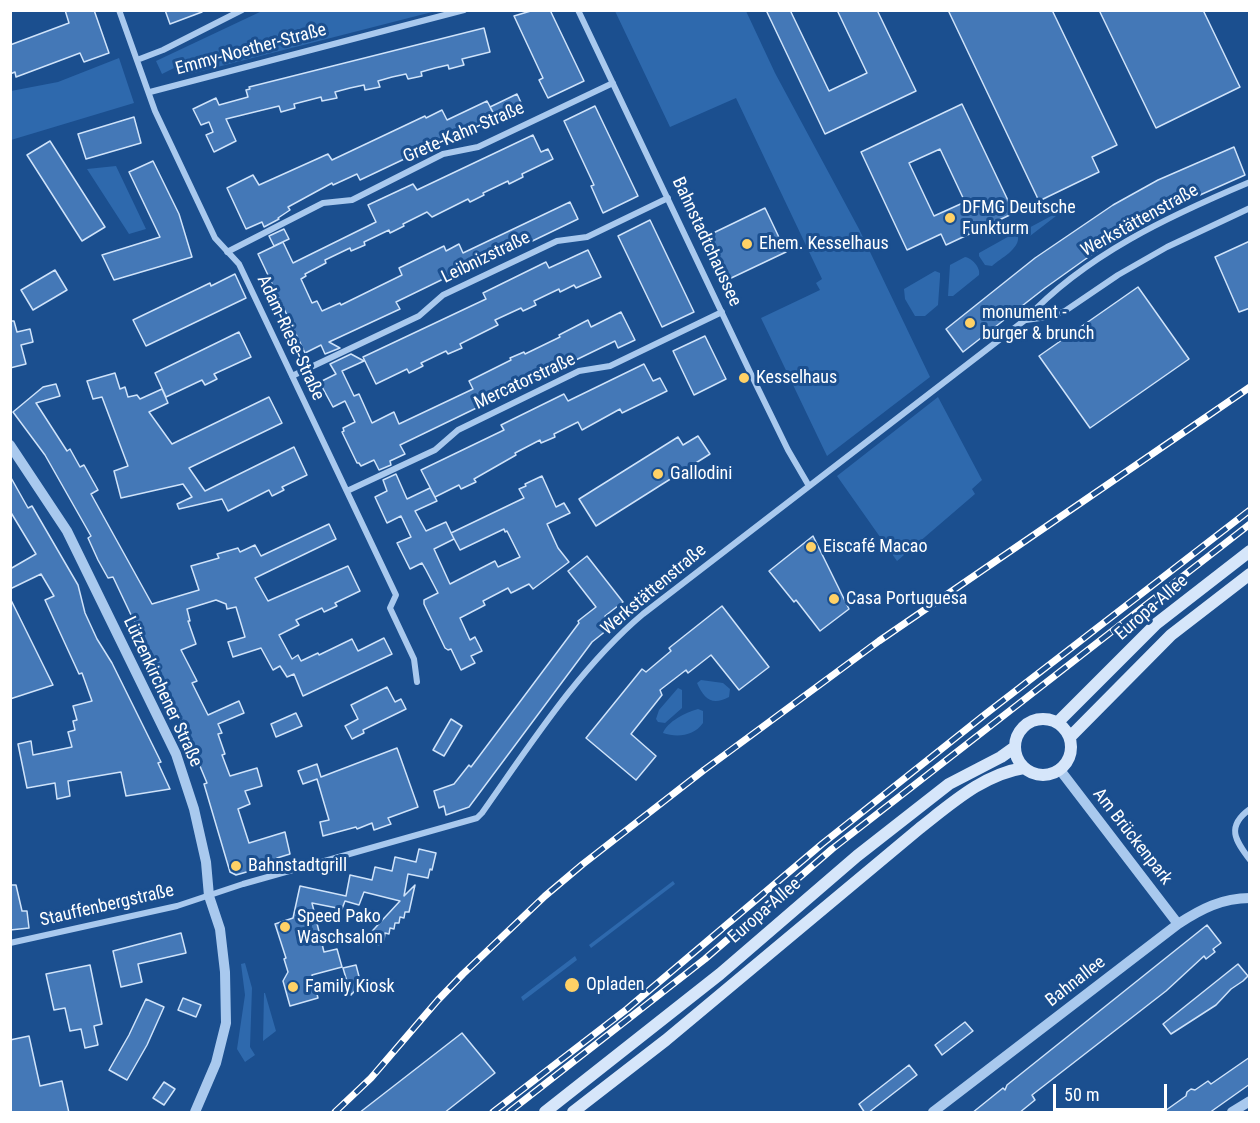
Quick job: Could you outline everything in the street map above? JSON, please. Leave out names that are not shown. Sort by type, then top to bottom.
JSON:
[{"type":"main road","name":"Europa-Allee","points":[[1058,722],[1156,624],[1250,551]]},
{"type":"main road","name":"Europa-Allee","points":[[1070,737],[1171,635],[1250,574]]},
{"type":"main road","points":[[1047,718],[1058,722],[1067,730],[1070,737],[1071,756],[1060,770],[1043,776],[1024,768],[1016,755],[1015,747],[1019,732],[1031,721],[1047,718]]},
{"type":"main road","name":"Europa-Allee","points":[[545,1113],[711,981],[857,856],[949,784],[1001,757],[1015,747]]},
{"type":"main road","name":"Europa-Allee","points":[[573,1113],[666,1040],[945,809],[984,782],[1007,771],[1024,768]]},
{"type":"street","name":"Adam-Riese-Straße","points":[[119,10],[155,111],[215,238],[238,264],[396,595],[390,608],[414,659],[417,682]]},
{"type":"street","points":[[137,60],[163,50],[242,10]]},
{"type":"street","name":"Emmy-Noether-Straße","points":[[150,92],[464,10]]},
{"type":"street","name":"Bahnstadtchaussee","points":[[578,10],[788,450],[808,486]]},
{"type":"street","name":"Grete-Kahn-Straße","points":[[227,252],[323,204],[352,200],[443,154],[478,147],[613,83]]},
{"type":"street","name":"Werkstättenstraße","points":[[209,896],[243,884],[477,818],[552,715],[624,630],[1025,320],[1039,305],[1083,269],[1132,238],[1192,207],[1250,182]]},
{"type":"street","name":"Leibnizstraße","points":[[292,376],[419,316],[443,295],[464,285],[557,241],[587,237],[668,198]]},
{"type":"street","name":"Werkstättenstraße","points":[[1025,320],[1047,317],[1065,311],[1118,275],[1167,247],[1250,208]]},
{"type":"street","name":"Mercatorstraße","points":[[347,491],[435,450],[458,430],[579,371],[610,366],[722,312]]},
{"type":"street","name":"Lützenkirchener Straße","points":[[10,445],[67,531],[176,754],[194,809],[206,862],[209,896],[220,929],[225,972],[226,1023],[216,1063],[195,1113]]},
{"type":"street","name":"Am Brückenpark","points":[[1060,770],[1178,924]]},
{"type":"street","points":[[1250,809],[1244,813],[1234,831],[1235,840],[1250,860]]},
{"type":"street","name":"Stauffenbergstraße","points":[[10,943],[99,925],[209,896]]},
{"type":"street","name":"Bahnallee","points":[[933,1113],[1178,924],[1199,910],[1220,901],[1250,898]]},
{"type":"street","points":[[1232,1113],[1250,1101]]},
{"type":"shaded area","points":[[262,11],[436,11],[190,74],[184,63],[162,74],[156,61]]},
{"type":"shaded area","points":[[615,11],[746,11],[775,73],[859,229],[930,377],[827,456],[761,318],[820,290],[816,283],[822,279],[736,98],[670,127]]},
{"type":"shaded area","points":[[119,58],[134,103],[11,140],[11,91],[58,82]]},
{"type":"shaded area","points":[[116,166],[146,229],[129,234],[87,169]]},
{"type":"shaded area","points":[[1053,215],[1056,216],[1030,236],[1026,234],[1025,230]]},
{"type":"shaded area","points":[[1013,234],[1018,236],[1018,241],[1013,249],[992,266],[985,265],[979,253]]},
{"type":"shaded area","points":[[965,257],[979,269],[979,275],[953,296],[948,296],[950,265]]},
{"type":"shaded area","points":[[935,271],[940,273],[938,305],[925,316],[915,316],[905,299],[904,289]]},
{"type":"shaded area","points":[[938,397],[982,480],[972,489],[975,494],[897,561],[837,476]]},
{"type":"shaded area","points":[[701,680],[723,683],[730,689],[729,697],[718,701],[709,699],[697,683]]},
{"type":"shaded area","points":[[678,688],[682,690],[682,708],[665,723],[658,722],[656,719],[659,710]]},
{"type":"shaded area","points":[[698,709],[703,711],[703,723],[695,731],[679,735],[663,733],[668,725],[678,718]]},
{"type":"shaded area","points":[[673,881],[675,884],[591,948],[589,945]]},
{"type":"shaded area","points":[[575,956],[577,960],[523,1001],[521,997]]},
{"type":"shaded area","points":[[245,963],[252,988],[250,1047],[255,1055],[245,1062],[237,1049],[245,995],[241,964]]},
{"type":"shaded area","points":[[264,993],[276,1031],[263,1041]]},
{"type":"building","points":[[65,10],[94,10],[109,53],[84,62],[80,53],[16,77],[15,72],[10,74],[10,45],[69,23]]},
{"type":"building","points":[[165,10],[201,10],[202,12],[170,24]]},
{"type":"building","points":[[534,10],[550,10],[584,81],[548,98],[539,80],[543,78],[514,16]]},
{"type":"building","points":[[766,10],[790,10],[829,91],[867,73],[837,10],[877,10],[916,91],[825,134]]},
{"type":"building","points":[[948,10],[1052,10],[1117,145],[1092,157],[1099,172],[1039,201]]},
{"type":"building","points":[[1099,10],[1203,10],[1240,87],[1156,128]]},
{"type":"building","points":[[484,28],[490,52],[462,59],[464,65],[449,69],[448,65],[435,68],[421,72],[422,76],[408,79],[406,74],[392,77],[378,81],[380,87],[365,90],[364,85],[350,88],[335,92],[337,98],[322,101],[321,97],[294,104],[295,108],[281,112],[279,106],[226,119],[236,141],[214,152],[206,135],[213,132],[209,122],[201,125],[193,109],[216,98],[219,105],[248,97],[246,90],[250,89],[249,87]]},
{"type":"building","points":[[517,94],[524,109],[498,122],[490,107]]},
{"type":"building","points":[[487,101],[495,116],[360,180],[357,174],[333,185],[332,183],[288,207],[290,210],[264,227],[262,222],[246,229],[227,188],[253,175],[259,185],[328,154],[332,160],[425,116],[426,118],[442,110],[447,120]]},
{"type":"building","points":[[962,104],[1014,213],[946,245],[941,234],[907,250],[861,152]],"holes":[[[940,149],[965,202],[934,216],[909,163]]]},
{"type":"building","points":[[595,106],[638,196],[603,213],[591,186],[594,185],[564,121]]},
{"type":"building","points":[[134,117],[141,143],[86,159],[78,134]]},
{"type":"building","points":[[533,135],[541,152],[548,149],[553,159],[522,174],[523,177],[509,184],[508,181],[470,202],[468,199],[432,217],[427,212],[390,233],[389,230],[364,242],[365,245],[351,251],[350,248],[325,260],[326,263],[305,274],[306,276],[301,279],[312,303],[317,301],[322,311],[340,303],[341,305],[402,275],[399,268],[444,246],[446,251],[459,244],[463,253],[570,202],[578,219],[471,269],[470,266],[396,302],[400,309],[329,342],[340,348],[325,354],[321,345],[305,353],[258,254],[283,242],[293,263],[376,222],[368,205],[413,184],[417,190]]},
{"type":"building","points":[[50,141],[105,227],[82,241],[27,155]]},
{"type":"building","points":[[1234,147],[1245,175],[1155,215],[1108,243],[1045,288],[963,352],[946,329],[1035,258],[1113,205],[1158,180]]},
{"type":"building","points":[[153,161],[179,214],[192,257],[114,280],[102,255],[160,237],[129,172]]},
{"type":"building","name":"Ehem. Kesselhaus","points":[[765,208],[786,252],[727,280],[707,236]]},
{"type":"building","points":[[650,220],[694,312],[662,327],[618,236]]},
{"type":"building","points":[[284,229],[289,239],[274,246],[269,236]]},
{"type":"building","points":[[1250,241],[1250,308],[1239,312],[1215,257]]},
{"type":"building","points":[[588,250],[601,277],[576,288],[574,285],[560,292],[559,289],[534,301],[536,305],[523,311],[521,308],[495,320],[498,325],[460,344],[462,348],[448,354],[446,351],[421,363],[423,366],[409,373],[407,369],[376,384],[363,357],[486,299],[483,293],[546,262],[549,268]]},
{"type":"building","points":[[55,270],[67,290],[33,310],[21,290]]},
{"type":"building","points":[[235,274],[246,298],[146,346],[133,320],[210,283],[211,286]]},
{"type":"building","points":[[1138,287],[1189,359],[1090,428],[1039,356]]},
{"type":"building","points":[[621,312],[635,340],[618,348],[615,341],[400,445],[405,454],[390,461],[391,465],[379,470],[374,460],[361,466],[357,463],[342,432],[343,428],[355,422],[345,401],[333,407],[320,382],[336,374],[330,364],[351,354],[364,361],[342,371],[354,396],[359,394],[372,423],[394,412],[399,424],[473,389],[469,381],[511,360],[510,358],[524,352],[525,354],[560,337],[559,335],[588,320],[591,327]]},
{"type":"building","points":[[10,321],[14,321],[17,332],[30,329],[33,342],[21,345],[26,364],[10,368]]},
{"type":"building","points":[[239,332],[251,357],[214,374],[217,379],[205,385],[202,380],[166,397],[155,373]]},
{"type":"building","points":[[705,336],[726,379],[694,395],[673,351]]},
{"type":"building","points":[[644,364],[653,381],[660,378],[667,391],[622,413],[620,409],[582,430],[578,422],[554,434],[555,437],[541,443],[540,440],[515,453],[516,455],[474,479],[476,482],[461,489],[459,485],[435,497],[421,470],[504,430],[501,425],[564,394],[568,401]]},
{"type":"building","points":[[115,373],[120,389],[125,387],[128,397],[137,395],[140,399],[162,389],[168,403],[149,412],[172,444],[269,397],[282,423],[189,468],[205,491],[294,447],[307,475],[282,487],[284,490],[272,496],[269,490],[228,511],[222,499],[179,509],[177,504],[192,497],[183,484],[121,498],[114,471],[128,466],[102,397],[93,399],[87,381]]},
{"type":"building","points":[[56,384],[60,396],[36,403],[67,451],[70,449],[80,467],[84,465],[98,490],[91,494],[152,604],[199,590],[191,566],[219,558],[217,554],[238,548],[240,552],[255,545],[261,556],[329,524],[336,539],[255,578],[268,601],[348,566],[360,591],[335,603],[337,606],[324,612],[322,608],[296,620],[299,625],[279,635],[292,659],[298,655],[301,661],[352,639],[358,651],[384,638],[392,654],[303,696],[294,674],[287,677],[280,666],[273,670],[261,648],[233,657],[228,642],[245,637],[236,607],[227,609],[226,604],[216,600],[187,609],[190,621],[188,621],[196,644],[181,650],[197,681],[192,683],[208,715],[239,701],[244,713],[218,724],[222,733],[218,734],[225,754],[222,755],[230,776],[257,768],[262,786],[245,791],[250,804],[238,809],[249,843],[285,832],[290,854],[277,858],[278,863],[236,875],[230,872],[204,784],[207,783],[180,718],[113,577],[108,578],[98,560],[88,538],[91,536],[45,455],[13,412],[43,387]]},
{"type":"building","points":[[698,436],[710,454],[596,526],[579,499],[678,437],[683,445]]},
{"type":"building","points":[[396,474],[407,499],[430,488],[437,501],[415,511],[426,531],[446,522],[451,533],[524,498],[519,489],[542,476],[556,507],[564,503],[570,513],[547,524],[558,548],[569,562],[533,589],[529,584],[511,593],[508,588],[483,601],[485,605],[460,618],[470,640],[475,637],[482,651],[471,656],[475,663],[461,670],[451,649],[445,648],[424,604],[424,600],[438,593],[422,563],[410,569],[397,543],[411,537],[401,516],[387,523],[375,497],[387,491],[383,480]],"holes":[[[504,529],[520,557],[498,567],[495,561],[450,584],[434,549],[454,539],[453,536],[460,550]]]},
{"type":"building","points":[[10,476],[28,508],[32,506],[78,585],[85,613],[161,762],[158,763],[170,789],[126,796],[121,772],[68,781],[70,796],[57,799],[55,783],[27,788],[18,744],[31,741],[33,755],[72,747],[68,732],[75,730],[73,721],[77,720],[73,706],[92,701],[82,673],[79,674],[45,600],[54,596],[41,574],[10,589],[10,569],[36,554],[10,511]]},
{"type":"building","points":[[813,536],[849,609],[820,631],[769,571]]},
{"type":"building","points":[[587,556],[623,602],[605,616],[612,626],[592,642],[469,807],[446,815],[444,806],[439,808],[434,791],[454,784],[469,765],[471,767],[579,623],[578,621],[596,607],[568,571]]},
{"type":"building","points":[[10,598],[53,685],[10,699]]},
{"type":"building","points":[[722,606],[769,667],[739,690],[711,655],[688,673],[686,670],[660,690],[662,695],[631,734],[656,756],[636,780],[586,738],[642,669],[646,672],[671,651],[669,648]]},
{"type":"building","points":[[387,687],[395,702],[401,699],[406,709],[363,730],[364,733],[352,739],[345,726],[358,719],[351,705]]},
{"type":"building","points":[[296,713],[302,726],[276,737],[271,724]]},
{"type":"building","points":[[451,719],[462,726],[444,756],[433,750]]},
{"type":"building","points":[[397,748],[418,807],[388,818],[391,824],[374,830],[372,823],[357,829],[356,827],[323,836],[320,822],[329,820],[317,779],[303,784],[298,771],[317,764],[321,777]]},
{"type":"building","points":[[419,849],[436,853],[432,870],[430,869],[428,878],[408,874],[404,896],[415,885],[409,912],[405,912],[404,918],[400,917],[394,929],[390,928],[389,934],[385,933],[384,940],[380,939],[379,945],[363,941],[400,901],[364,892],[359,905],[345,901],[342,909],[312,903],[324,952],[337,949],[342,967],[312,975],[318,998],[290,1006],[283,981],[288,972],[284,959],[286,958],[275,924],[293,918],[300,886],[346,896],[350,875],[372,880],[375,867],[392,871],[395,857],[416,862]]},
{"type":"building","points":[[10,885],[16,885],[22,911],[27,911],[29,928],[10,930]]},
{"type":"building","points":[[1207,925],[1221,943],[1213,949],[1215,952],[1206,959],[1204,956],[1166,991],[1032,1095],[1035,1100],[1019,1113],[972,1113],[1003,1088],[1005,1090],[1007,1085]]},
{"type":"building","points":[[181,933],[186,953],[138,964],[142,982],[121,987],[113,951]]},
{"type":"building","points":[[1238,964],[1248,976],[1216,1005],[1171,1034],[1163,1024]]},
{"type":"building","points":[[90,965],[102,1024],[94,1026],[98,1045],[85,1048],[81,1029],[70,1031],[65,1008],[54,1010],[46,974]]},
{"type":"building","points":[[356,965],[361,984],[351,995],[343,968]]},
{"type":"building","points":[[183,998],[201,1005],[196,1017],[178,1010]]},
{"type":"building","points":[[146,999],[164,1007],[147,1045],[127,1080],[109,1070]]},
{"type":"building","points":[[965,1022],[973,1031],[942,1055],[935,1045]]},
{"type":"building","points":[[462,1033],[495,1073],[444,1113],[359,1113]]},
{"type":"building","points":[[29,1036],[40,1086],[62,1081],[69,1113],[10,1113],[10,1040]]},
{"type":"building","points":[[1250,1057],[1250,1084],[1209,1113],[1162,1113],[1186,1096],[1191,1089],[1195,1090],[1208,1081],[1211,1084]]},
{"type":"building","points":[[909,1065],[917,1075],[865,1113],[859,1104]]},
{"type":"building","points":[[164,1082],[175,1089],[164,1105],[153,1098]]},
{"type":"railway","points":[[335,1112],[371,1078],[463,974],[545,896],[583,864],[704,770],[879,641],[1250,387]]},
{"type":"railway","points":[[493,1112],[627,1009],[822,844],[983,716],[1250,510]]},
{"type":"railway","points":[[509,1112],[705,959],[832,849],[1250,524]]},
{"type":"place","name":"DFMG Deutsche Funkturm","points":[[950,218]]},
{"type":"place","name":"Ehem. Kesselhaus","points":[[747,244]]},
{"type":"place","name":"monument - burger & brunch","points":[[970,323]]},
{"type":"place","name":"Kesselhaus","points":[[744,378]]},
{"type":"place","name":"Gallodini","points":[[658,474]]},
{"type":"place","name":"Eiscafé Macao","points":[[811,547]]},
{"type":"place","name":"Casa Portuguesa","points":[[834,599]]},
{"type":"place","name":"Bahnstadtgrill","points":[[236,866]]},
{"type":"place","name":"Speed Pako Waschsalon","points":[[285,927]]},
{"type":"place","name":"Opladen","points":[[572,985]]},
{"type":"place","name":"Family Kiosk","points":[[293,987]]}]
